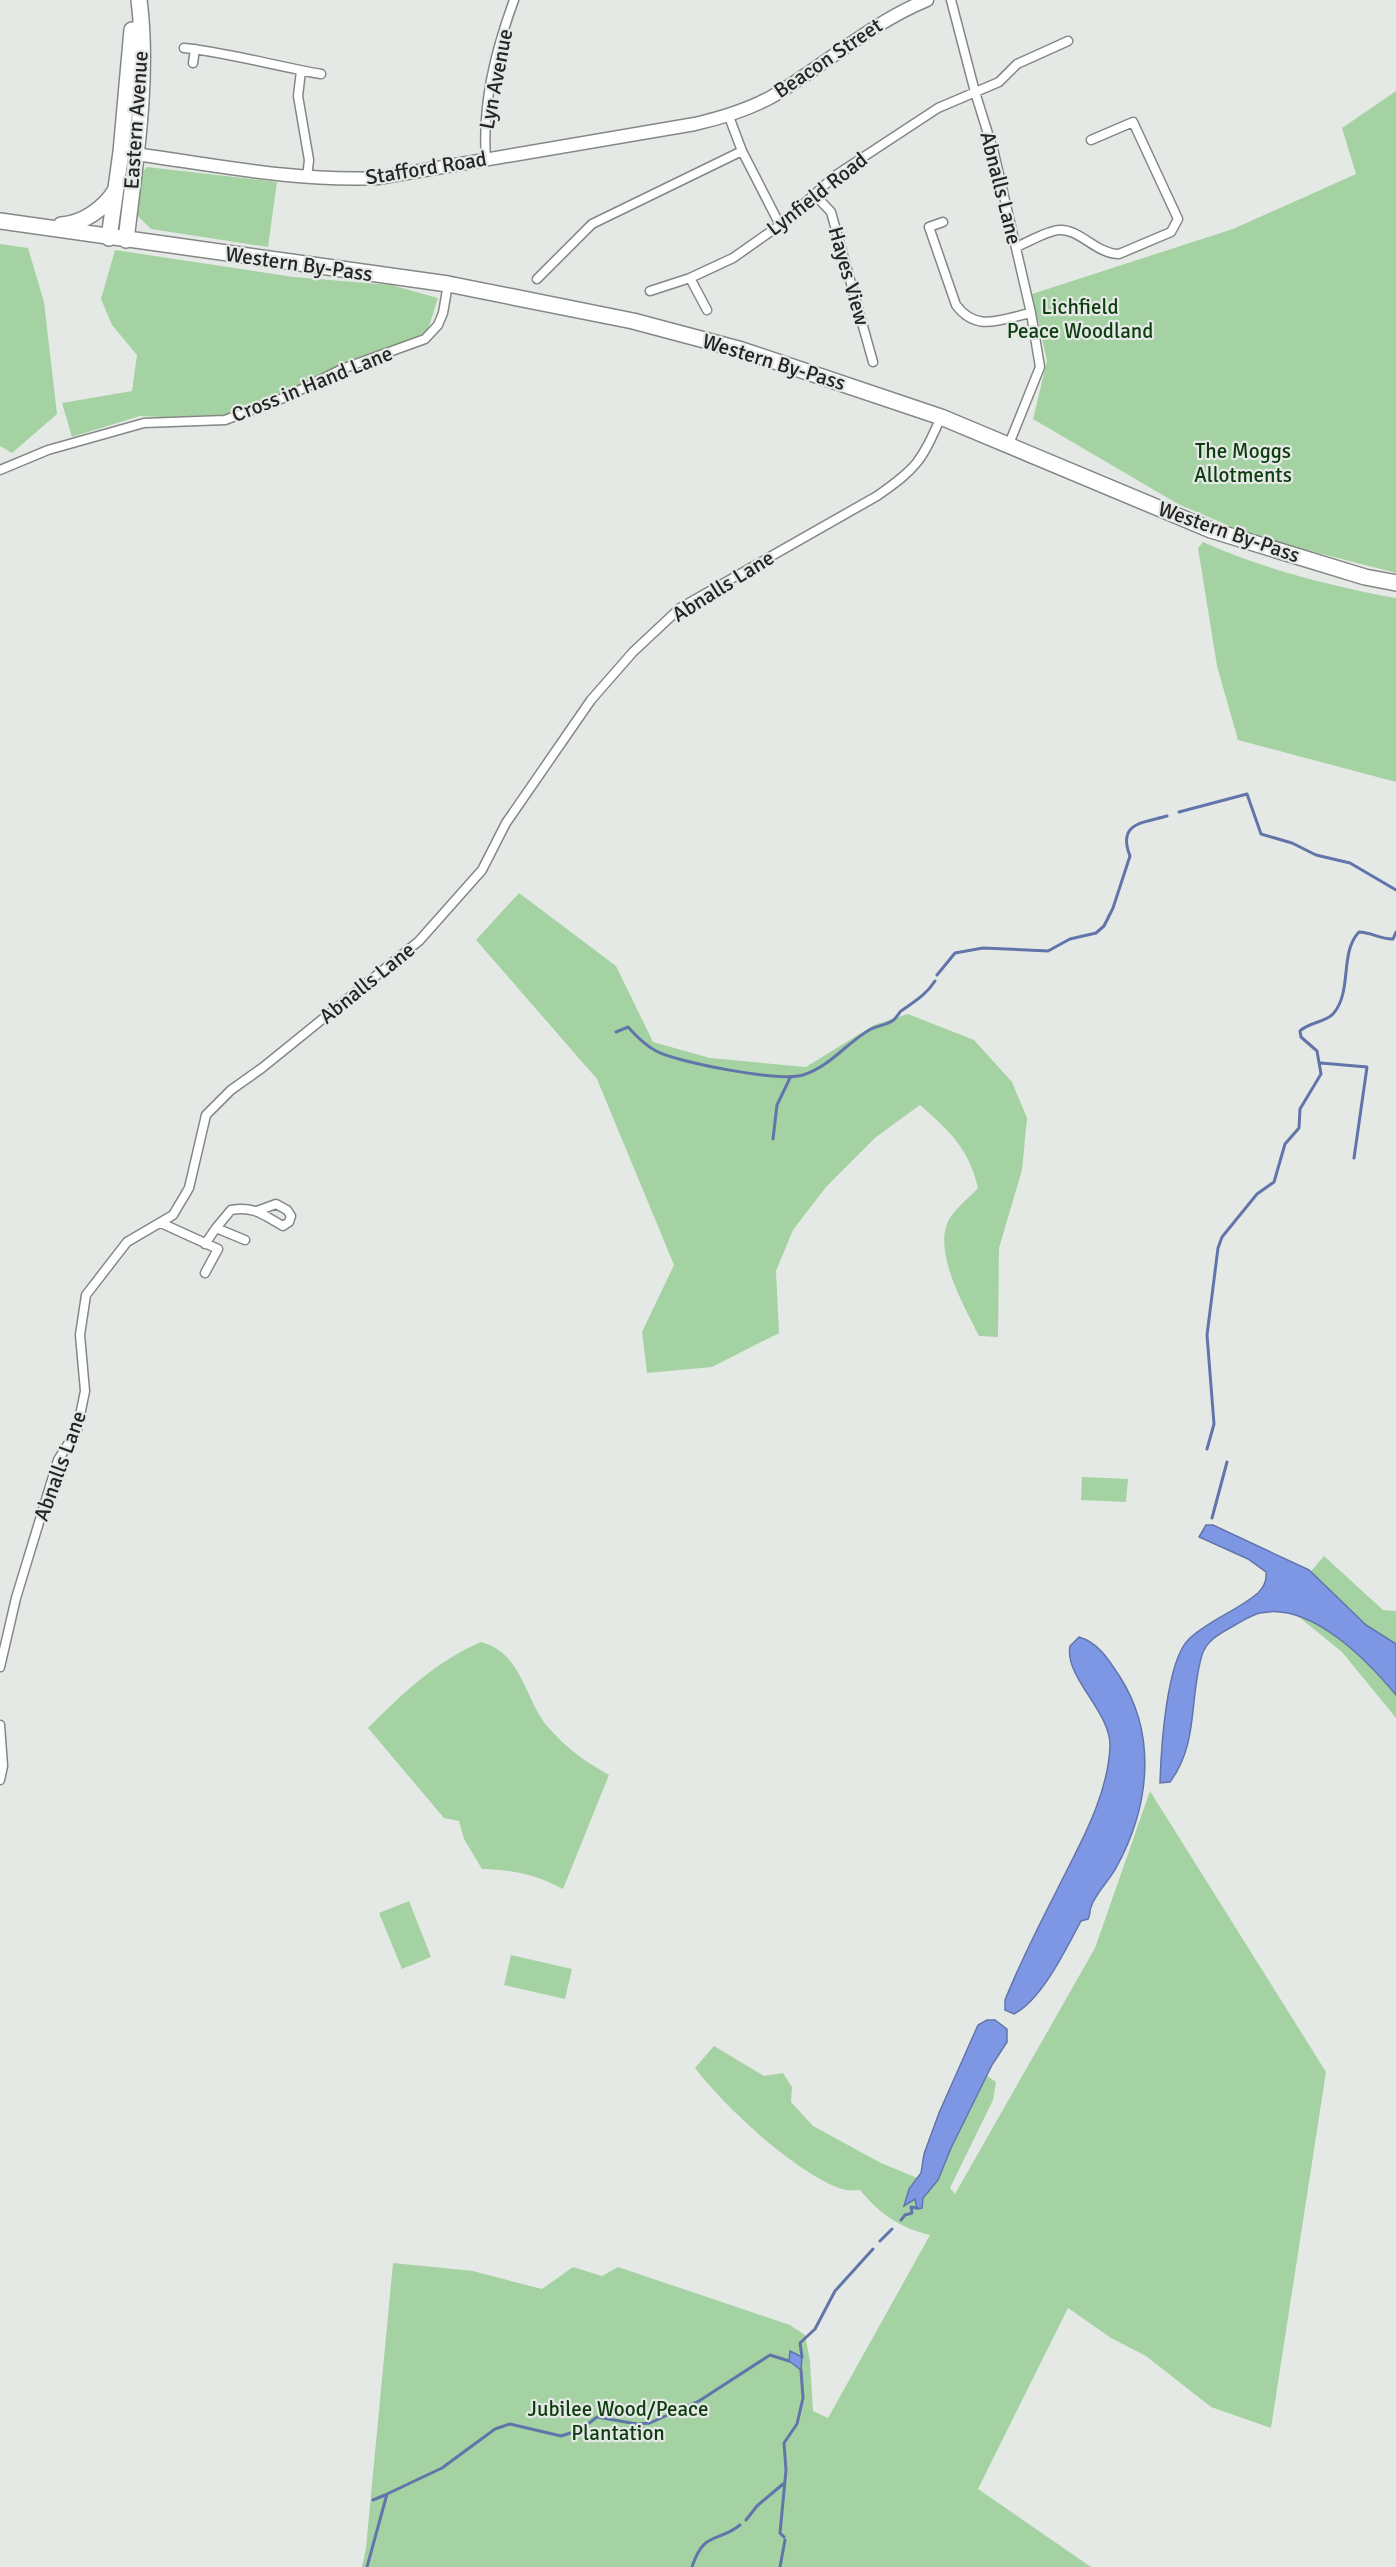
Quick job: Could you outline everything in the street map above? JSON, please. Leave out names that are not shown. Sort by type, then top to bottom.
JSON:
[{"type":"highway","name":"Eastern Avenue","points":[[126,240],[136,0]]},
{"type":"highway","name":"Eastern Avenue","points":[[109,238],[116,189],[128,153]]},
{"type":"highway","points":[[49,226],[71,225],[81,220],[102,207],[116,189]]},
{"type":"highway","points":[[0,221],[49,226],[126,240]]},
{"type":"highway","name":"Western By-Pass","points":[[126,240],[448,284],[622,319],[731,347],[941,417],[1211,530],[1365,577],[1396,583]]},
{"type":"street","name":"Lyn Avenue","points":[[486,159],[484,124],[497,46],[514,0]]},
{"type":"street","name":"Beacon Street","points":[[728,114],[771,97],[898,12],[927,0]]},
{"type":"street","name":"Abnalls Lane","points":[[951,0],[994,153],[1031,313],[1040,367],[1009,444]]},
{"type":"street","name":"Lynfield Road","points":[[650,291],[690,278],[733,258],[780,225],[836,176],[938,108],[999,82],[1017,64],[1068,41]]},
{"type":"street","points":[[184,48],[254,58],[321,74]]},
{"type":"street","points":[[193,63],[195,49]]},
{"type":"street","points":[[301,71],[298,96],[309,160],[307,177]]},
{"type":"street","name":"Stafford Road","points":[[128,153],[307,177],[345,180],[378,178],[695,124],[728,114]]},
{"type":"street","points":[[728,114],[742,151],[780,225]]},
{"type":"street","points":[[1016,247],[1058,230],[1072,232],[1110,254],[1119,254],[1171,232],[1176,226],[1178,219],[1133,122],[1091,140]]},
{"type":"street","points":[[537,279],[592,224],[742,151]]},
{"type":"street","name":"Hayes View","points":[[815,195],[831,212],[873,362]]},
{"type":"street","points":[[943,222],[929,227],[956,305],[964,316],[979,324],[1031,313]]},
{"type":"street","points":[[690,278],[707,310]]},
{"type":"street","name":"Cross in Hand Lane","points":[[0,470],[48,450],[144,423],[225,420],[286,397],[342,369],[425,339],[440,319],[448,284]]},
{"type":"street","name":"Abnalls Lane","points":[[0,1667],[16,1598],[58,1460],[77,1430],[85,1391],[80,1335],[86,1295],[127,1242],[173,1215],[189,1188],[206,1115],[231,1090],[262,1068],[419,940],[482,870],[506,823],[591,700],[633,652],[680,608],[877,496],[905,476],[924,456],[941,417]]},
{"type":"street","points":[[205,1244],[231,1210],[246,1208],[257,1211]]},
{"type":"street","points":[[161,1223],[218,1250],[205,1273]]},
{"type":"street","points":[[216,1228],[245,1240]]},
{"type":"street","points":[[0,1725],[3,1766],[0,1780]]},
{"type":"green space","points":[[1396,91],[1396,573],[1253,536],[1178,504],[1033,419],[1047,361],[1032,294],[1233,229],[1356,174],[1342,128]]},
{"type":"green space","points":[[147,167],[277,182],[268,247],[151,229],[137,215],[139,176]]},
{"type":"green space","points":[[0,244],[28,248],[44,302],[57,414],[12,453],[0,446]]},
{"type":"green space","points":[[115,250],[294,277],[391,285],[438,298],[425,339],[225,420],[140,416],[72,437],[62,403],[132,391],[137,355],[112,325],[101,299]]},
{"type":"green space","points":[[1203,542],[1298,576],[1396,598],[1396,782],[1238,740],[1217,666],[1198,548]]},
{"type":"green space","points":[[519,893],[616,966],[653,1042],[710,1058],[806,1067],[874,1025],[908,1014],[974,1040],[1012,1082],[1027,1118],[1022,1170],[999,1248],[998,1337],[979,1336],[953,1282],[945,1251],[944,1237],[949,1219],[978,1188],[974,1174],[964,1151],[957,1142],[920,1105],[876,1137],[826,1187],[793,1230],[776,1271],[779,1333],[712,1367],[647,1373],[642,1332],[674,1265],[597,1079],[476,940]]},
{"type":"green space","points":[[1082,1477],[1128,1479],[1126,1502],[1081,1500]]},
{"type":"green space","points":[[1324,1556],[1383,1610],[1396,1611],[1396,1718],[1342,1652],[1283,1604]]},
{"type":"green space","points":[[481,1642],[495,1648],[514,1666],[539,1715],[554,1734],[576,1754],[609,1775],[563,1889],[524,1874],[482,1869],[464,1839],[459,1821],[444,1818],[368,1728],[434,1669]]},
{"type":"green space","name":"Jubilee Wood/Peace Plantation","points":[[1150,1791],[1326,2072],[1271,2428],[1211,2407],[1146,2356],[1111,2338],[1068,2308],[978,2489],[1091,2567],[362,2567],[366,2548],[393,2263],[473,2271],[542,2289],[573,2267],[602,2276],[618,2267],[790,2325],[805,2335],[810,2361],[813,2411],[828,2418],[930,2235],[891,2219],[860,2190],[842,2189],[804,2169],[742,2119],[695,2068],[714,2046],[764,2076],[783,2073],[792,2087],[791,2102],[813,2126],[881,2163],[922,2180],[986,2075],[996,2082],[993,2100],[950,2188],[955,2194],[1095,1948]]},
{"type":"green space","points":[[409,1901],[431,1957],[402,1969],[379,1913]]},
{"type":"green space","points":[[511,1955],[572,1969],[565,1999],[504,1985]]},
{"type":"water","points":[[1206,1525],[1213,1525],[1309,1570],[1366,1625],[1396,1644],[1396,1695],[1354,1651],[1318,1625],[1299,1616],[1279,1612],[1257,1614],[1221,1633],[1204,1649],[1198,1671],[1192,1720],[1185,1752],[1170,1782],[1160,1783],[1166,1707],[1181,1650],[1197,1632],[1258,1593],[1266,1578],[1266,1572],[1248,1559],[1199,1537]]},
{"type":"water","points":[[1079,1637],[1092,1643],[1103,1653],[1112,1664],[1132,1700],[1140,1724],[1144,1748],[1145,1772],[1142,1797],[1127,1845],[1113,1873],[1093,1902],[1088,1919],[1081,1921],[1044,1985],[1024,2007],[1014,2014],[1005,2010],[1005,2000],[1029,1945],[1090,1822],[1104,1784],[1108,1765],[1110,1746],[1108,1733],[1103,1720],[1080,1682],[1070,1658],[1070,1646]]},
{"type":"water","points":[[987,2020],[995,2020],[1007,2029],[1007,2042],[992,2065],[951,2148],[938,2180],[923,2198],[922,2208],[917,2209],[915,2199],[904,2206],[909,2189],[921,2173],[924,2154],[939,2113],[978,2025]]},
{"type":"water","points":[[790,2351],[802,2357],[801,2370],[789,2361]]},
{"type":"waterway","points":[[1179,812],[1247,794],[1261,834],[1292,843],[1316,855],[1350,863],[1396,890]]},
{"type":"waterway","points":[[937,975],[955,953],[983,948],[1048,951],[1070,939],[1096,933],[1104,926],[1113,908],[1130,856],[1127,845],[1129,831],[1141,823],[1167,816]]},
{"type":"waterway","points":[[1207,1449],[1214,1424],[1207,1335],[1218,1248],[1222,1237],[1257,1194],[1274,1182],[1285,1144],[1299,1128],[1300,1109],[1321,1074],[1317,1051],[1301,1037],[1300,1031],[1329,1017],[1339,1005],[1343,994],[1349,950],[1359,932],[1393,939],[1396,932]]},
{"type":"waterway","points":[[616,1032],[628,1027],[656,1051],[685,1061],[752,1074],[803,1075],[822,1066],[871,1029],[893,1020],[924,994],[935,981]]},
{"type":"waterway","points":[[1321,1063],[1367,1067],[1354,1158]]},
{"type":"waterway","points":[[773,1139],[777,1105],[790,1078]]},
{"type":"waterway","points":[[1212,1518],[1227,1462]]},
{"type":"waterway","points":[[901,2220],[905,2215],[912,2213],[911,2207],[917,2208]]},
{"type":"waterway","points":[[880,2241],[892,2229]]},
{"type":"waterway","points":[[802,2357],[800,2343],[815,2329],[835,2291],[873,2249]]},
{"type":"waterway","points":[[367,2567],[387,2494],[442,2468],[495,2429],[510,2424],[561,2436],[580,2430],[597,2417],[637,2424],[650,2423],[699,2401],[770,2355],[789,2361]]},
{"type":"waterway","points":[[784,2537],[780,2533],[786,2470],[784,2443],[797,2424],[803,2398],[801,2370]]},
{"type":"waterway","points":[[746,2520],[757,2506],[783,2484]]},
{"type":"waterway","points":[[373,2500],[385,2495]]},
{"type":"waterway","points":[[692,2567],[701,2547],[740,2525]]},
{"type":"waterway","points":[[780,2567],[785,2540]]},
{"type":"park label","name":"Lichfield Peace Woodland","points":[[1080,319]]},
{"type":"park label","name":"The Moggs Allotments","points":[[1243,463]]}]
